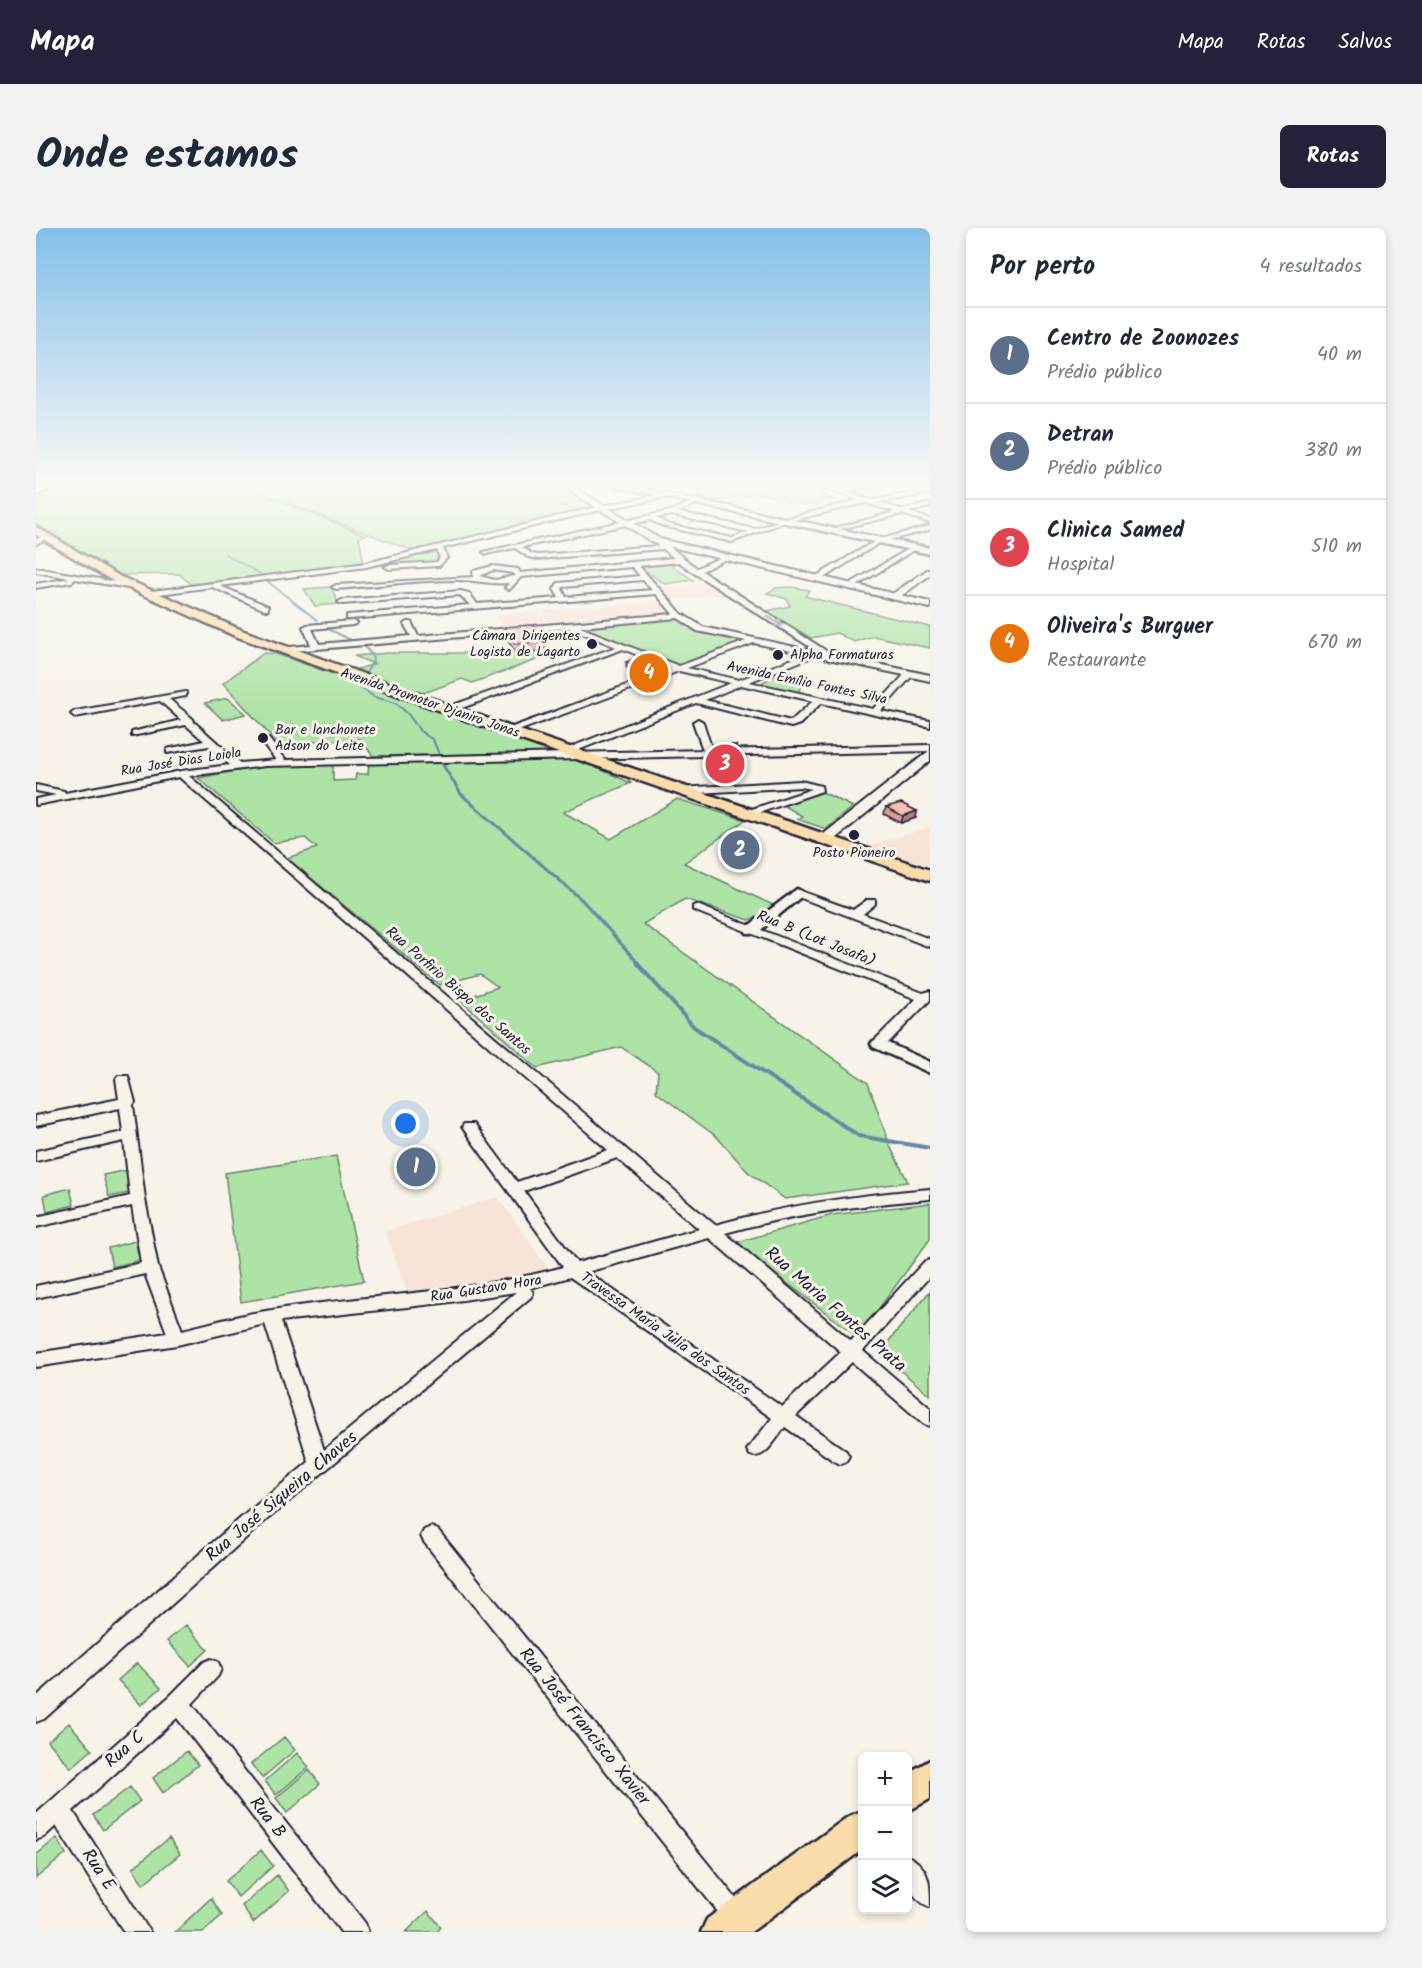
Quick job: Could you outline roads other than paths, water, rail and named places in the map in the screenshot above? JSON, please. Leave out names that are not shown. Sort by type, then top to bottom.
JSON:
[{"type":"main road","name":"Avenida Promotor Djaniro Jonas","points":[[87,562],[128,586],[184,613],[280,650],[930,876]]},
{"type":"main road","points":[[746,562],[929,604]]},
{"type":"main road","points":[[825,840],[930,754]]},
{"type":"main road","points":[[912,1791],[930,1777]]},
{"type":"main road","points":[[729,1925],[858,1831]]},
{"type":"street","points":[[146,594],[329,572],[382,562]]},
{"type":"street","points":[[366,565],[384,568],[439,564],[441,562]]},
{"type":"street","points":[[495,582],[516,575],[662,562]]},
{"type":"street","points":[[682,562],[835,659]]},
{"type":"street","points":[[697,571],[717,562]]},
{"type":"street","points":[[817,578],[845,562]]},
{"type":"street","points":[[850,586],[891,562]]},
{"type":"street","points":[[478,576],[489,564],[516,575]]},
{"type":"street","points":[[633,564],[678,611],[706,631],[930,678]]},
{"type":"street","points":[[36,570],[128,586]]},
{"type":"street","points":[[329,572],[363,643]]},
{"type":"street","points":[[894,597],[930,572]]},
{"type":"street","points":[[36,586],[106,573]]},
{"type":"street","points":[[509,588],[516,575]]},
{"type":"street","points":[[336,586],[478,576],[509,588],[518,604]]},
{"type":"street","points":[[564,600],[558,589],[561,585],[645,578]]},
{"type":"street","points":[[213,586],[265,608]]},
{"type":"street","points":[[316,647],[307,627],[475,607],[658,592]]},
{"type":"street","points":[[342,602],[461,593],[466,595],[475,607]]},
{"type":"street","points":[[280,650],[570,626],[678,611]]},
{"type":"street","points":[[408,624],[416,639]]},
{"type":"street","points":[[467,625],[472,634]]},
{"type":"street","name":"Avenida Emílio Fontes Silva","points":[[570,626],[679,669],[930,724]]},
{"type":"street","points":[[510,731],[750,641]]},
{"type":"street","points":[[448,710],[622,647]]},
{"type":"street","points":[[577,754],[694,700],[811,654]]},
{"type":"street","points":[[875,712],[909,674]]},
{"type":"street","points":[[75,714],[183,694]]},
{"type":"street","points":[[162,698],[237,766]]},
{"type":"street","points":[[694,700],[785,723],[797,722],[819,700]]},
{"type":"street","points":[[135,734],[190,721]]},
{"type":"street","points":[[698,722],[709,754]]},
{"type":"street","points":[[266,741],[282,762]]},
{"type":"street","points":[[170,751],[213,742]]},
{"type":"street","name":"Rua José Dias Loiola","points":[[36,802],[181,774],[282,762],[930,748]]},
{"type":"street","name":"Rua Porfirio Bispo dos Santos","points":[[181,774],[715,1231]]},
{"type":"street","points":[[680,790],[801,784],[818,788],[817,791],[747,814]]},
{"type":"street","points":[[36,788],[67,795]]},
{"type":"street","points":[[752,930],[797,893],[930,942]]},
{"type":"street","points":[[855,914],[871,902]]},
{"type":"street","name":"Rua B (Lot Josafa)","points":[[697,908],[927,995]]},
{"type":"street","points":[[927,995],[879,1044],[930,1068]]},
{"type":"street","points":[[123,1079],[128,1102],[138,1199],[150,1267],[177,1338]]},
{"type":"street","points":[[36,1122],[128,1102]]},
{"type":"street","name":"Travessa Maria Julia dos Santos","points":[[469,1127],[575,1272],[840,1456]]},
{"type":"street","points":[[36,1156],[131,1135]]},
{"type":"street","points":[[513,1189],[621,1151]]},
{"type":"street","name":"Rua Gustavo Hora","points":[[36,1360],[177,1338],[271,1316],[443,1297],[520,1285],[810,1207],[857,1200],[930,1194]]},
{"type":"street","points":[[36,1222],[138,1199]]},
{"type":"street","name":"Rua Maria Fontes Prata","points":[[715,1231],[930,1419]]},
{"type":"street","points":[[756,1450],[784,1416],[853,1352],[930,1266]]},
{"type":"street","points":[[36,1292],[150,1267]]},
{"type":"street","name":"Rua José Siqueira Chaves","points":[[36,1711],[319,1464],[409,1392],[525,1293],[520,1285]]},
{"type":"street","points":[[271,1316],[319,1464]]},
{"type":"street","name":"Rua José Francisco Xavier","points":[[431,1536],[729,1925]]},
{"type":"street","name":"Rua C","points":[[36,1829],[178,1703],[211,1668]]},
{"type":"street","name":"Rua B","points":[[178,1703],[356,1932]]},
{"type":"street","name":"Rua E","points":[[58,1809],[138,1932]]},
{"type":"street","points":[[912,1873],[930,1895]]},
{"type":"waterway","points":[[238,562],[264,576]]},
{"type":"waterway","points":[[267,581],[317,620]]},
{"type":"waterway","points":[[328,629],[355,642]]},
{"type":"waterway","points":[[363,645],[372,655],[373,662],[367,671]]},
{"type":"waterway","points":[[356,684],[374,697],[396,703],[408,714],[420,731],[433,740],[444,766]]},
{"type":"waterway","points":[[443,765],[461,794],[582,900],[640,965]]},
{"type":"waterway","points":[[638,964],[694,1027],[859,1136],[930,1148]]},
{"type":"place","name":"Câmara Dirigentes Logista de Lagarto","points":[[592,644]]},
{"type":"place","name":"Alpha Formaturas","points":[[778,655]]},
{"type":"place","name":"Oliveira's Burguer","points":[[649,673]]},
{"type":"place","name":"Bar e lanchonete Adson do Leite","points":[[263,738]]},
{"type":"place","name":"Clinica Samed","points":[[725,764]]},
{"type":"place","name":"Posto Pioneiro","points":[[854,835]]},
{"type":"place","name":"Detran","points":[[740,850]]},
{"type":"place","name":"Centro de Zoonozes","points":[[416,1167]]}]
